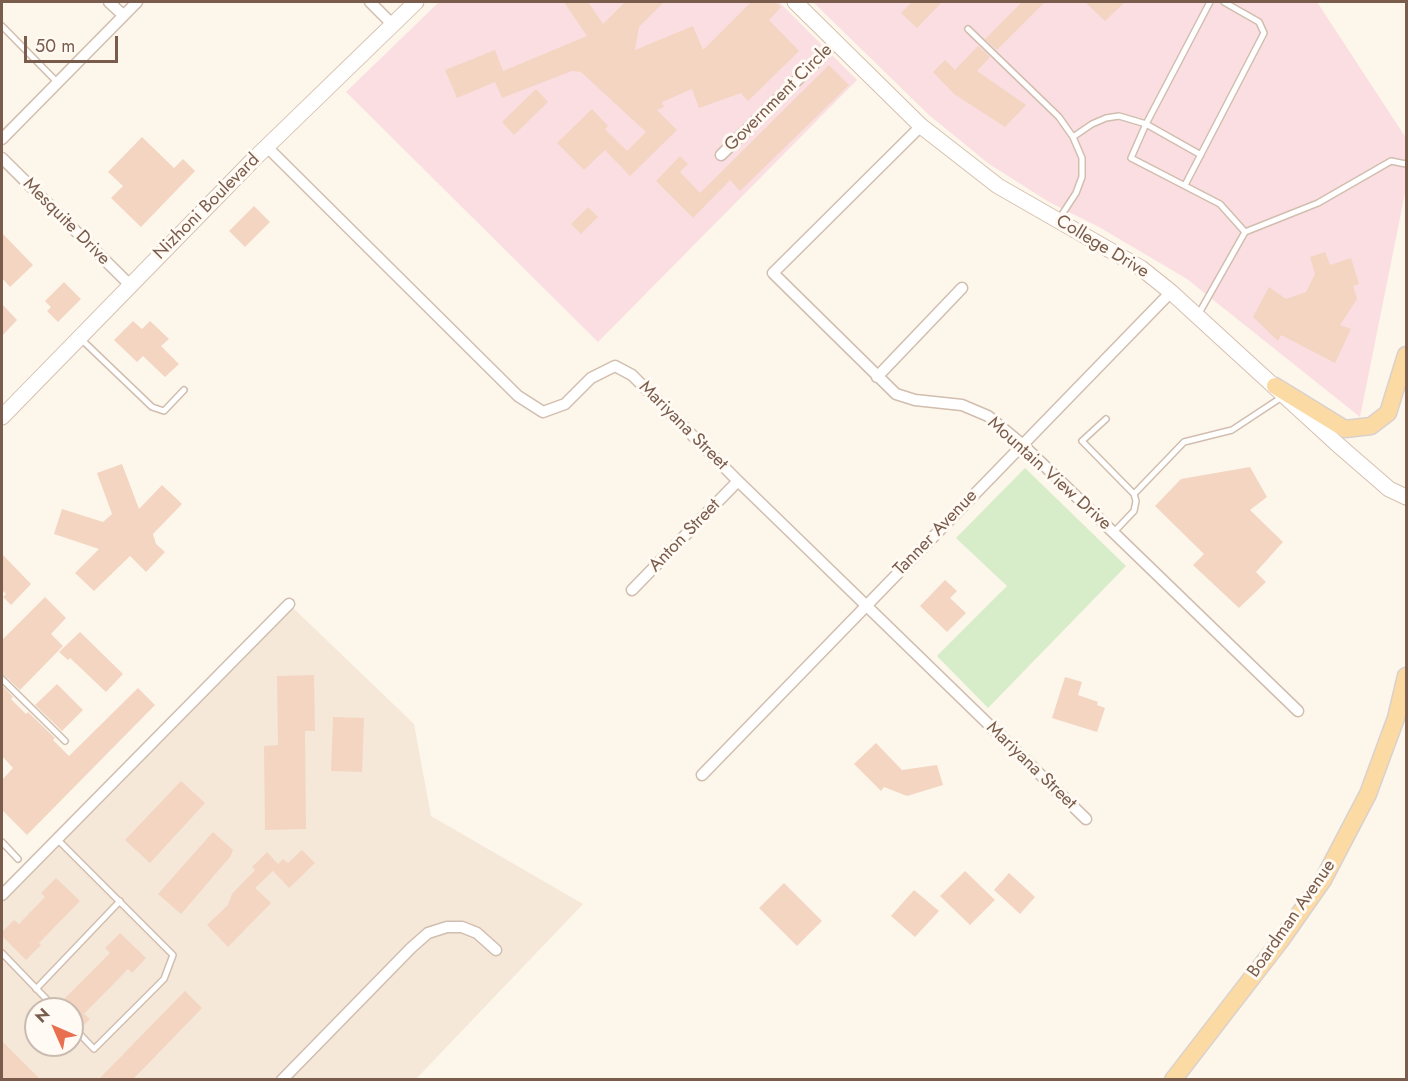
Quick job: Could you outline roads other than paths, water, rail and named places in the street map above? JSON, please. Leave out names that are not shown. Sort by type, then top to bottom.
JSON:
[{"type":"main road","name":"Nizhoni Boulevard","points":[[2,417],[266,147],[416,2]]},
{"type":"main road","name":"College Drive","points":[[795,2],[921,126],[998,186],[1141,268],[1171,292],[1389,489],[1407,497]]},
{"type":"main road","points":[[1280,391],[1345,429],[1371,426],[1388,413],[1407,355]]},
{"type":"main road","name":"Boardman Avenue","points":[[1173,1080],[1281,939],[1323,880],[1368,794],[1403,701],[1407,676]]},
{"type":"street","points":[[109,2],[123,15]]},
{"type":"street","points":[[2,139],[137,2]]},
{"type":"street","points":[[370,2],[393,25]]},
{"type":"street","name":"Government Circle","points":[[722,155],[836,42]]},
{"type":"street","name":"Mountain View Drive","points":[[921,126],[774,273],[896,394],[915,400],[962,405],[988,416],[1023,445],[1298,711]]},
{"type":"street","name":"Mariyana Street","points":[[266,147],[518,396],[543,412],[565,404],[591,378],[615,366],[632,375],[1086,819]]},
{"type":"street","name":"Mesquite Drive","points":[[2,158],[130,285]]},
{"type":"street","points":[[878,376],[962,288]]},
{"type":"street","name":"Tanner Avenue","points":[[702,775],[1171,292]]},
{"type":"street","name":"Anton Street","points":[[632,590],[738,481]]},
{"type":"street","points":[[2,896],[289,604]]},
{"type":"street","points":[[282,1080],[428,933],[447,927],[462,927],[477,933],[496,950]]},
{"type":"lane","points":[[1210,2],[1146,124],[1131,158],[1220,204],[1245,231]]},
{"type":"lane","points":[[1185,185],[1264,33],[1259,22],[1224,2]]},
{"type":"lane","points":[[2,26],[57,82]]},
{"type":"lane","points":[[968,29],[1059,117],[1073,137],[1082,158],[1082,177],[1076,193],[1059,221]]},
{"type":"lane","points":[[1073,137],[1092,124],[1119,116],[1146,124],[1201,155]]},
{"type":"lane","points":[[1197,316],[1245,231],[1318,203],[1391,161],[1407,164]]},
{"type":"lane","points":[[79,337],[152,407],[164,411],[184,390]]},
{"type":"lane","points":[[1134,494],[1184,442],[1232,430],[1280,391]]},
{"type":"lane","points":[[1106,419],[1082,441],[1134,494],[1136,501],[1134,511],[1113,532]]},
{"type":"lane","points":[[2,679],[65,741]]},
{"type":"lane","points":[[57,839],[173,955],[164,979],[94,1049],[84,1039]]},
{"type":"lane","points":[[2,842],[18,858]]},
{"type":"lane","points":[[36,989],[120,901]]},
{"type":"lane","points":[[2,953],[44,997]]}]
